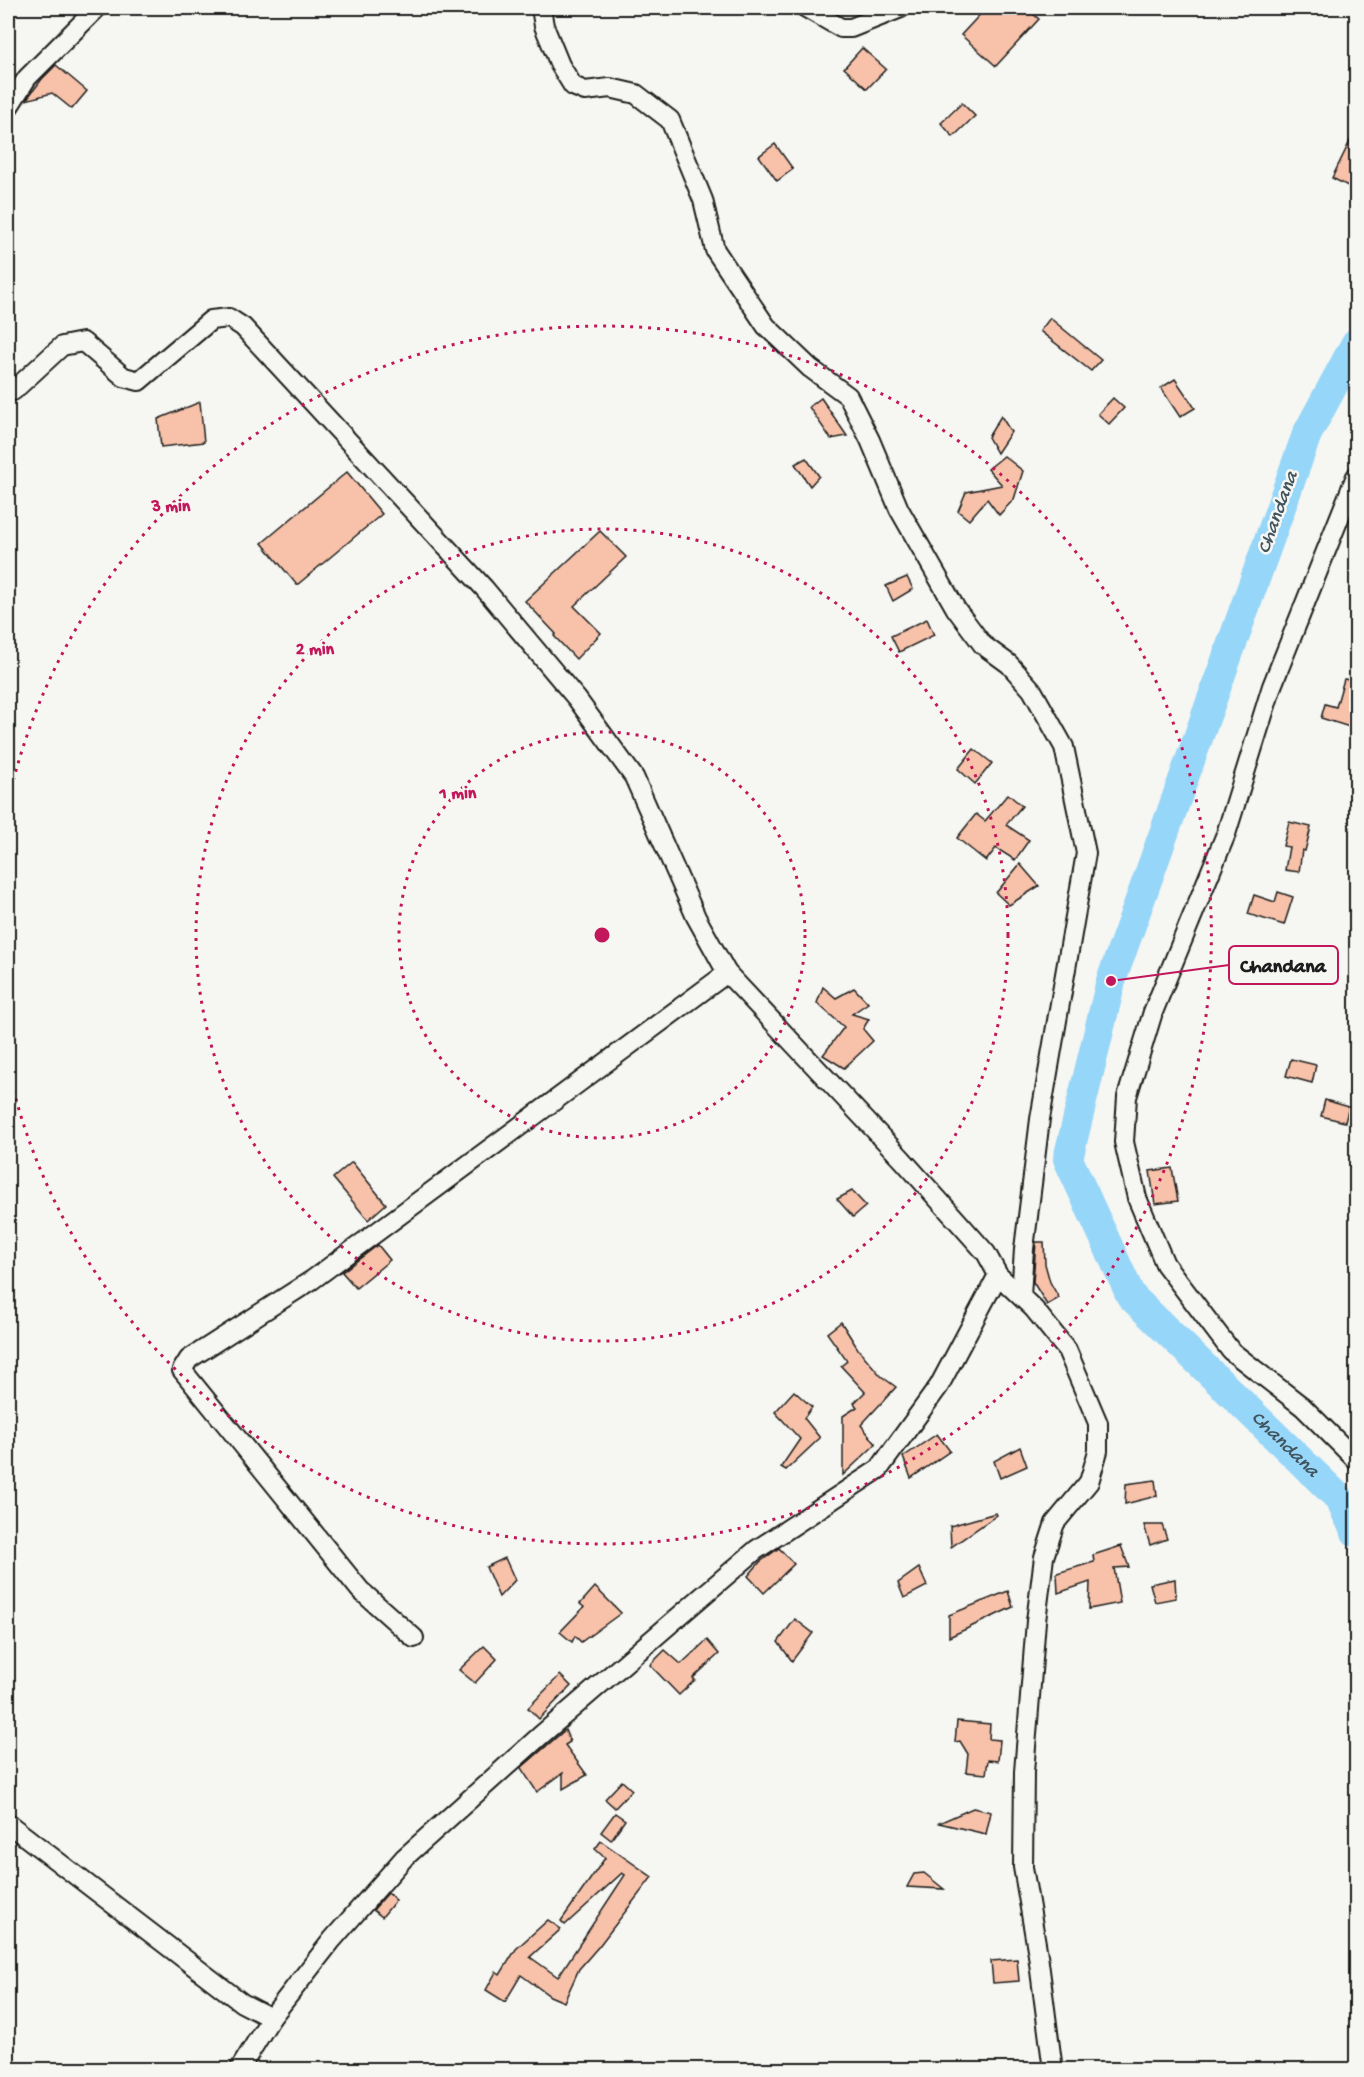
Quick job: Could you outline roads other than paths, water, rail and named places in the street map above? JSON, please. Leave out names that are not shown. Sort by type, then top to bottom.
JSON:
[{"type":"street","points":[[8,108],[27,78],[97,8]]},
{"type":"street","points":[[541,8],[544,26],[560,65],[573,86],[585,91],[610,88],[636,94],[670,120],[703,200],[715,250],[766,326],[810,368],[848,396],[870,440],[899,509],[956,609],[983,645],[1010,664],[1032,690],[1064,747],[1086,853],[1040,1119],[1024,1249],[1021,1296]]},
{"type":"street","points":[[806,8],[842,28],[850,28],[901,8]]},
{"type":"street","points":[[8,391],[13,391],[62,346],[82,342],[124,377],[139,381],[212,320],[229,318],[243,327],[484,588],[577,699],[634,777],[696,917],[727,973],[902,1159],[986,1253],[998,1275],[1034,1309],[1067,1350],[1098,1423],[1098,1451],[1089,1482],[1055,1523],[1044,1557],[1036,1621],[1024,1773],[1023,1867],[1038,1955],[1053,2070]]},
{"type":"street","points":[[1356,476],[1272,686],[1226,834],[1153,1012],[1127,1097],[1124,1142],[1137,1198],[1165,1264],[1231,1351],[1303,1407],[1356,1460]]},
{"type":"street","points":[[414,1638],[360,1590],[182,1370],[189,1359],[312,1280],[727,973]]},
{"type":"street","points":[[239,2070],[271,2018],[332,1940],[404,1858],[540,1736],[756,1550],[879,1469],[939,1386],[998,1275]]},
{"type":"street","points":[[10,1825],[242,2003],[271,2018]]},
{"type":"waterway","name":"Chandana","points":[[1356,343],[1307,434],[1111,981],[1068,1159],[1131,1296],[1339,1498],[1356,1532]]},
{"type":"place","name":"Chandana","points":[[1111,981]]}]
